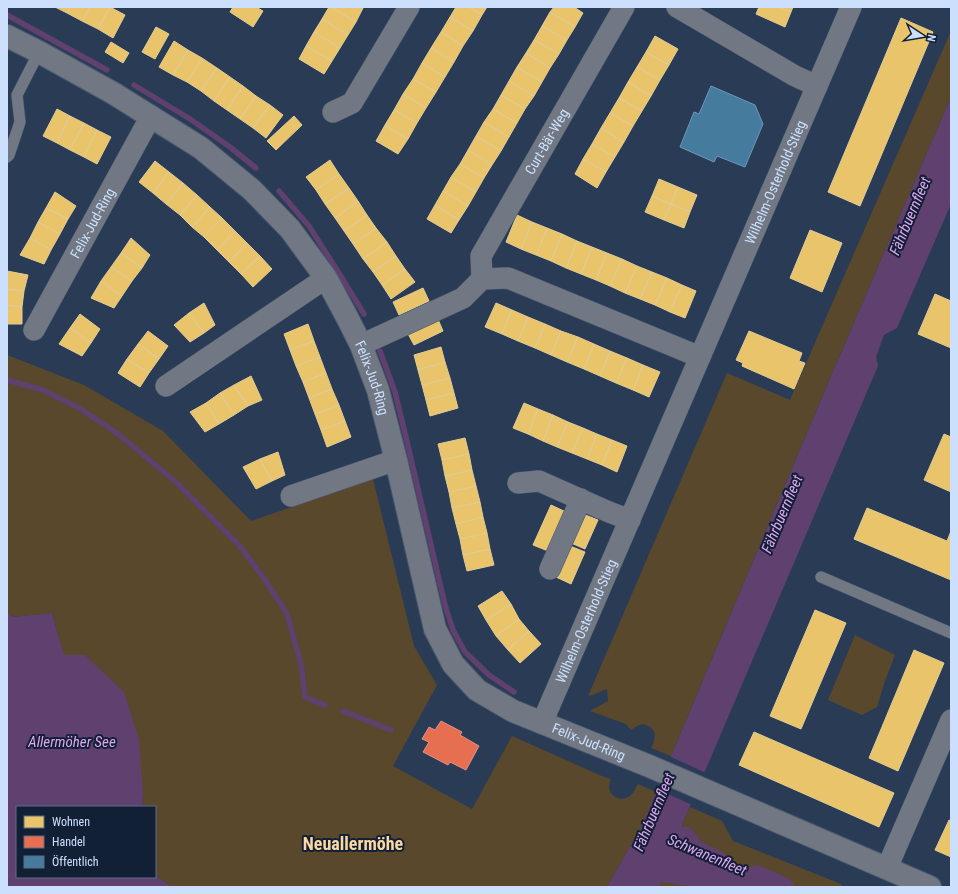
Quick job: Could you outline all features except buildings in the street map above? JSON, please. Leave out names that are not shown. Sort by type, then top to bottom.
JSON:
[{"type":"street","points":[[333,112],[352,103],[409,7]]},
{"type":"street","name":"Curt-Bär-Weg","points":[[482,279],[481,256],[624,7]]},
{"type":"street","points":[[677,7],[795,76],[817,86]]},
{"type":"street","name":"Wilhelm-Osterhold-Stieg","points":[[542,723],[851,7]]},
{"type":"street","name":"Felix-Jud-Ring","points":[[7,36],[114,93],[201,148],[252,190],[290,229],[326,278],[348,318],[378,390],[396,460],[435,629],[453,664],[477,690],[513,710],[542,723],[649,766],[930,887]]},
{"type":"street","name":"Felix-Jud-Ring","points":[[34,330],[151,116]]},
{"type":"street","points":[[166,386],[326,278]]},
{"type":"street","points":[[360,345],[463,298],[482,279],[508,278],[700,357]]},
{"type":"street","points":[[291,496],[396,460]]},
{"type":"street","points":[[518,483],[539,481],[630,520]]},
{"type":"street","points":[[550,569],[580,499]]},
{"type":"street","points":[[887,868],[951,720]]},
{"type":"lane","points":[[7,157],[20,122],[17,96],[39,52]]},
{"type":"lane","points":[[821,577],[951,633]]},
{"type":"shaded area","points":[[951,31],[951,97],[828,383],[671,756],[651,748],[655,735],[653,730],[649,727],[642,725],[631,730],[626,724],[590,711],[608,701],[607,689],[588,696],[727,373],[790,400]]},
{"type":"shaded area","points":[[7,355],[84,385],[163,431],[251,521],[373,479],[414,646],[437,685],[393,766],[472,809],[512,736],[611,779],[609,788],[612,795],[615,797],[621,799],[628,797],[632,794],[638,784],[656,792],[642,825],[607,887],[172,887],[156,876],[156,806],[142,806],[143,795],[64,656],[52,613],[12,617],[7,611]]},
{"type":"shaded area","points":[[855,635],[895,655],[877,707],[862,715],[828,700]]},
{"type":"shaded area","points":[[690,807],[722,821],[733,841],[841,884],[842,887],[784,887],[757,875],[749,878],[734,874],[721,862],[696,850],[685,836],[682,825]]},
{"type":"shaded area","points":[[666,873],[713,880],[734,887],[659,887]]},
{"type":"water","name":"Fährbuernfleet","points":[[951,97],[951,204],[897,328],[884,335],[876,357],[878,366],[682,825],[685,836],[696,850],[721,862],[734,874],[749,878],[757,875],[784,887],[734,887],[713,880],[666,873],[659,887],[607,887],[642,825],[828,383]]},
{"type":"water","name":"Allermöher See","points":[[7,611],[12,617],[52,613],[64,655],[85,655],[124,692],[139,740],[143,795],[142,806],[16,806],[16,878],[156,878],[156,876],[172,887],[7,887]]},
{"type":"pier","points":[[669,756],[706,773],[692,805],[655,788]]},
{"type":"waterway","points":[[7,15],[107,70]]},
{"type":"waterway","points":[[134,85],[190,119],[230,147],[256,168]]},
{"type":"waterway","points":[[279,191],[309,226],[364,314]]},
{"type":"waterway","points":[[380,351],[395,392],[445,605],[453,630],[465,652],[489,675],[514,692]]},
{"type":"waterway","points":[[7,380],[43,390],[79,408],[118,434],[176,482],[239,545],[266,581],[287,614],[301,664],[305,697],[325,705]]},
{"type":"waterway","points":[[343,711],[391,730]]},
{"type":"waterway","name":"Schwanenfleet","points":[[734,887],[713,880],[666,873],[685,836],[696,850],[721,862],[734,874],[749,878],[757,875],[784,887]]},
{"type":"district","name":"Neuallermöhe","points":[[353,844]]}]
